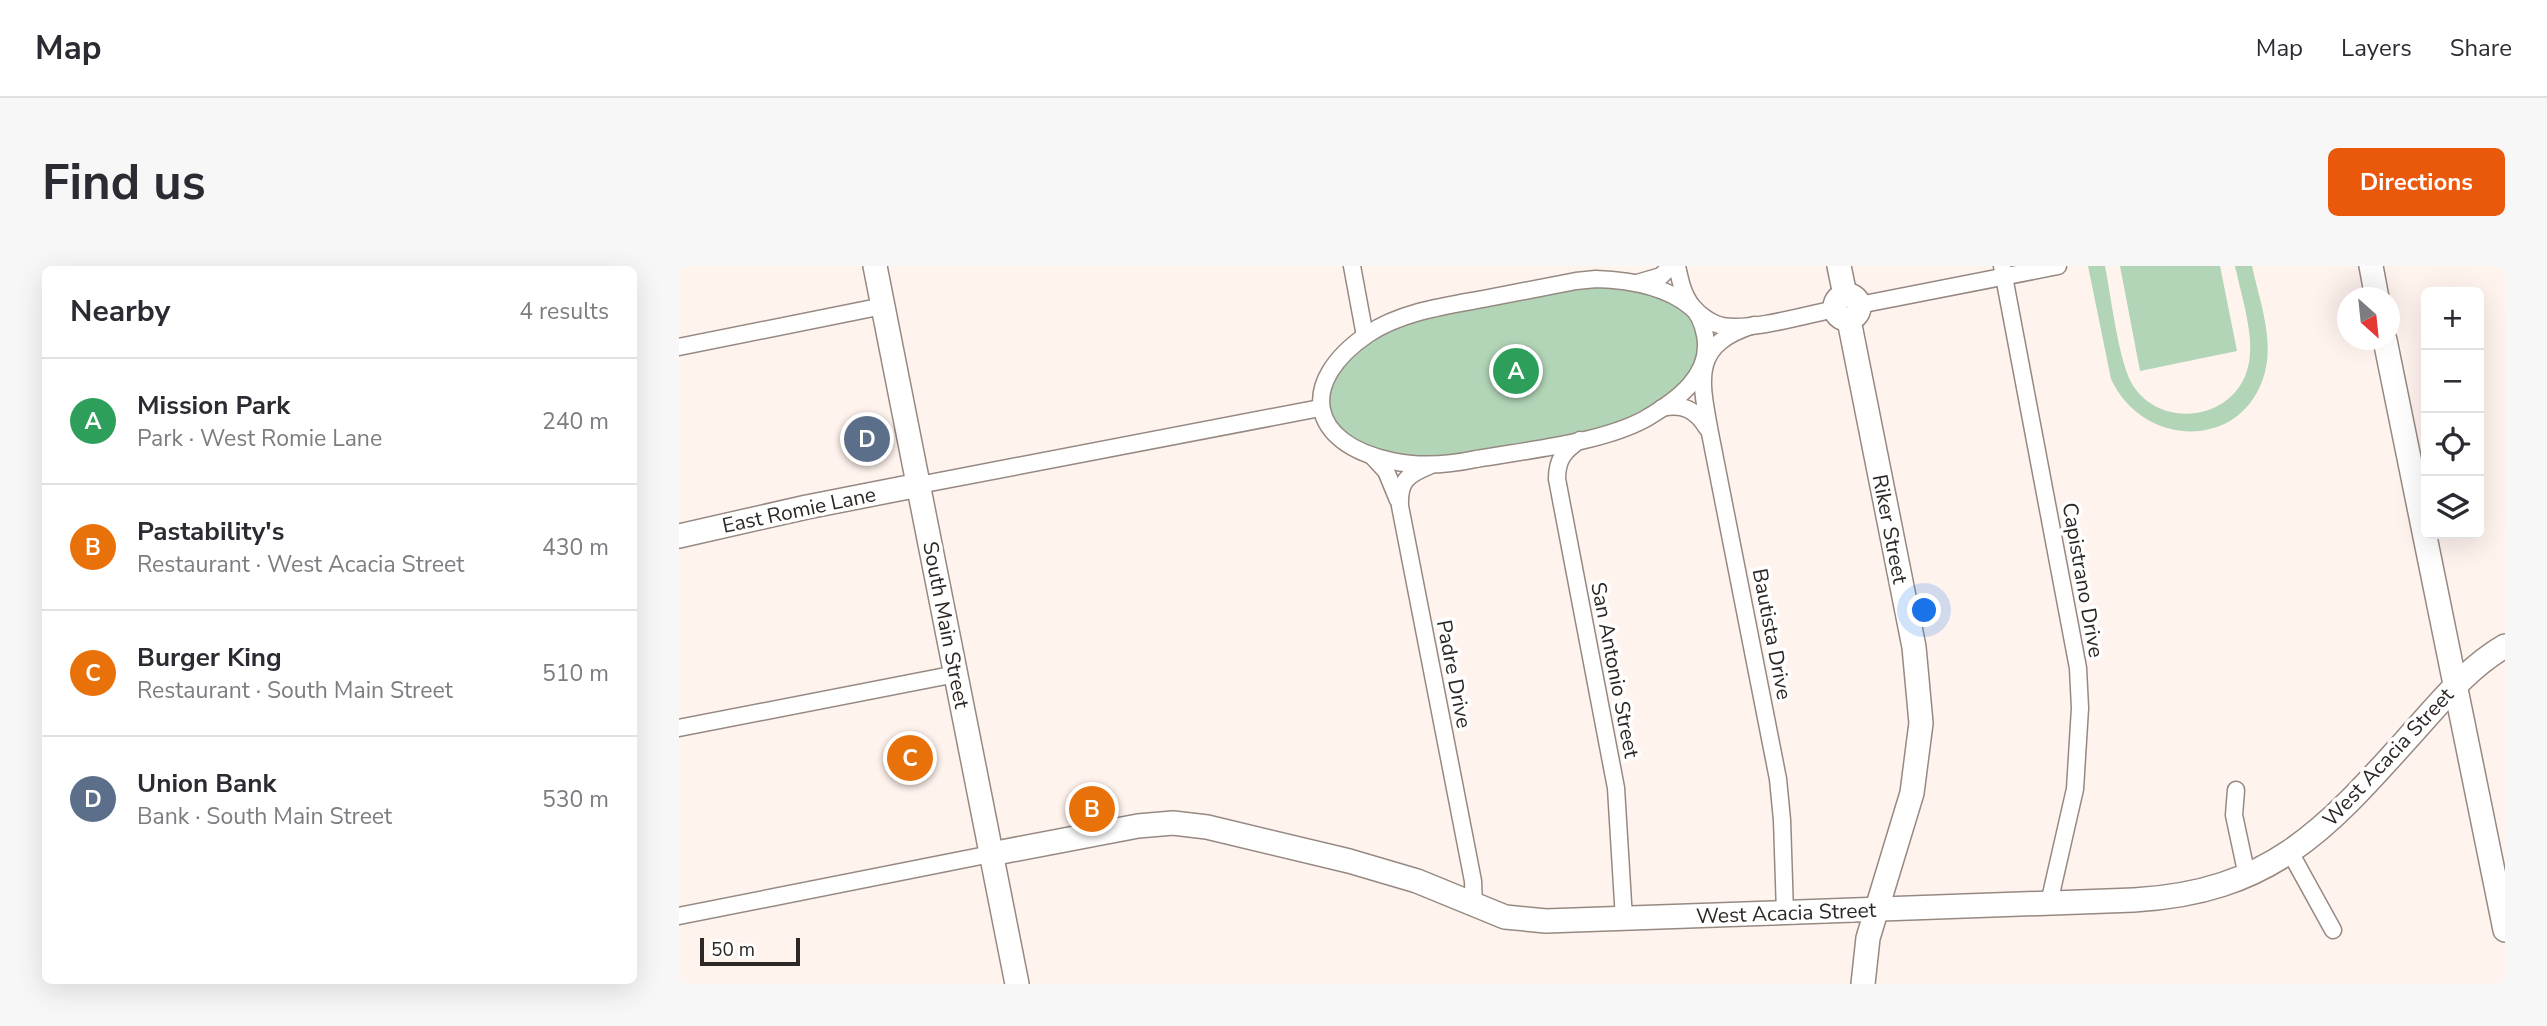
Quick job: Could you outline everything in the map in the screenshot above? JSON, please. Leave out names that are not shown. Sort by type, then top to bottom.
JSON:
[{"type":"street","name":"South Main Street","points":[[875,266],[1017,984]]},
{"type":"street","points":[[1352,266],[1365,336]]},
{"type":"street","points":[[1634,283],[1661,276],[1671,266]]},
{"type":"street","name":"Bautista Drive","points":[[1677,266],[1683,289],[1705,333],[1707,348],[1703,389],[1710,433],[1778,779],[1785,913]]},
{"type":"street","name":"Riker Street","points":[[1839,266],[1914,647],[1920,703],[1920,744],[1912,793],[1865,952],[1863,984]]},
{"type":"street","points":[[1754,325],[1732,333],[1720,341],[1687,388],[1662,408],[1624,428],[1580,440],[1455,463],[1430,465],[1391,461],[1348,444],[1330,427],[1320,408],[1320,394],[1332,368],[1365,336],[1395,320],[1430,309],[1576,281],[1613,279],[1662,291],[1711,321],[1725,326],[1754,325],[2004,271],[2058,266]]},
{"type":"street","points":[[2371,266],[2375,287]]},
{"type":"street","name":"Capistrano Drive","points":[[2004,271],[2078,668],[2080,708],[2075,789],[2049,903]]},
{"type":"street","points":[[1357,289],[1363,305],[1371,314],[1395,320]]},
{"type":"street","points":[[679,347],[883,306]]},
{"type":"street","points":[[2387,350],[2505,930]]},
{"type":"street","points":[[1662,408],[1677,406],[1692,410],[1710,433]]},
{"type":"street","points":[[919,485],[1320,408]]},
{"type":"street","points":[[1557,479],[1561,456],[1580,440]]},
{"type":"street","points":[[1522,451],[1539,456],[1550,465],[1557,479]]},
{"type":"street","points":[[1371,455],[1386,471],[1400,506]]},
{"type":"street","name":"Padre Drive","points":[[1430,465],[1412,473],[1406,479],[1399,492],[1400,506],[1468,855],[1474,906]]},
{"type":"street","name":"San Antonio Street","points":[[1557,479],[1616,788],[1624,919]]},
{"type":"street","name":"East Romie Lane","points":[[679,536],[919,485]]},
{"type":"street","name":"West Acacia Street","points":[[991,854],[1138,826],[1173,823],[1207,827],[1349,861],[1417,881],[1504,917],[1525,920],[1624,919],[2179,897],[2247,876],[2290,852],[2347,804],[2455,685],[2486,658],[2505,646]]},
{"type":"street","points":[[679,728],[956,674]]},
{"type":"street","points":[[2236,790],[2234,815],[2247,876]]},
{"type":"street","points":[[2290,852],[2333,930]]},
{"type":"street","points":[[679,916],[991,854]]},
{"type":"green space","points":[[2088,266],[2105,266],[2119,342],[2131,382],[2143,398],[2159,408],[2176,413],[2195,413],[2228,399],[2240,385],[2248,367],[2249,330],[2235,266],[2252,266],[2265,319],[2268,346],[2265,372],[2254,398],[2237,416],[2216,427],[2193,431],[2169,429],[2146,419],[2126,402],[2111,379]]},
{"type":"green space","points":[[2120,266],[2220,266],[2237,351],[2140,371]]},
{"type":"green space","points":[[1613,279],[1693,308],[1704,366],[1647,418],[1455,463],[1391,461],[1330,427],[1325,381],[1379,327]]},
{"type":"place","name":"Mission Park","points":[[1516,371]]},
{"type":"place","name":"Union Bank","points":[[867,439]]},
{"type":"place","name":"Burger King","points":[[910,758]]},
{"type":"place","name":"Pastability's","points":[[1092,809]]}]
